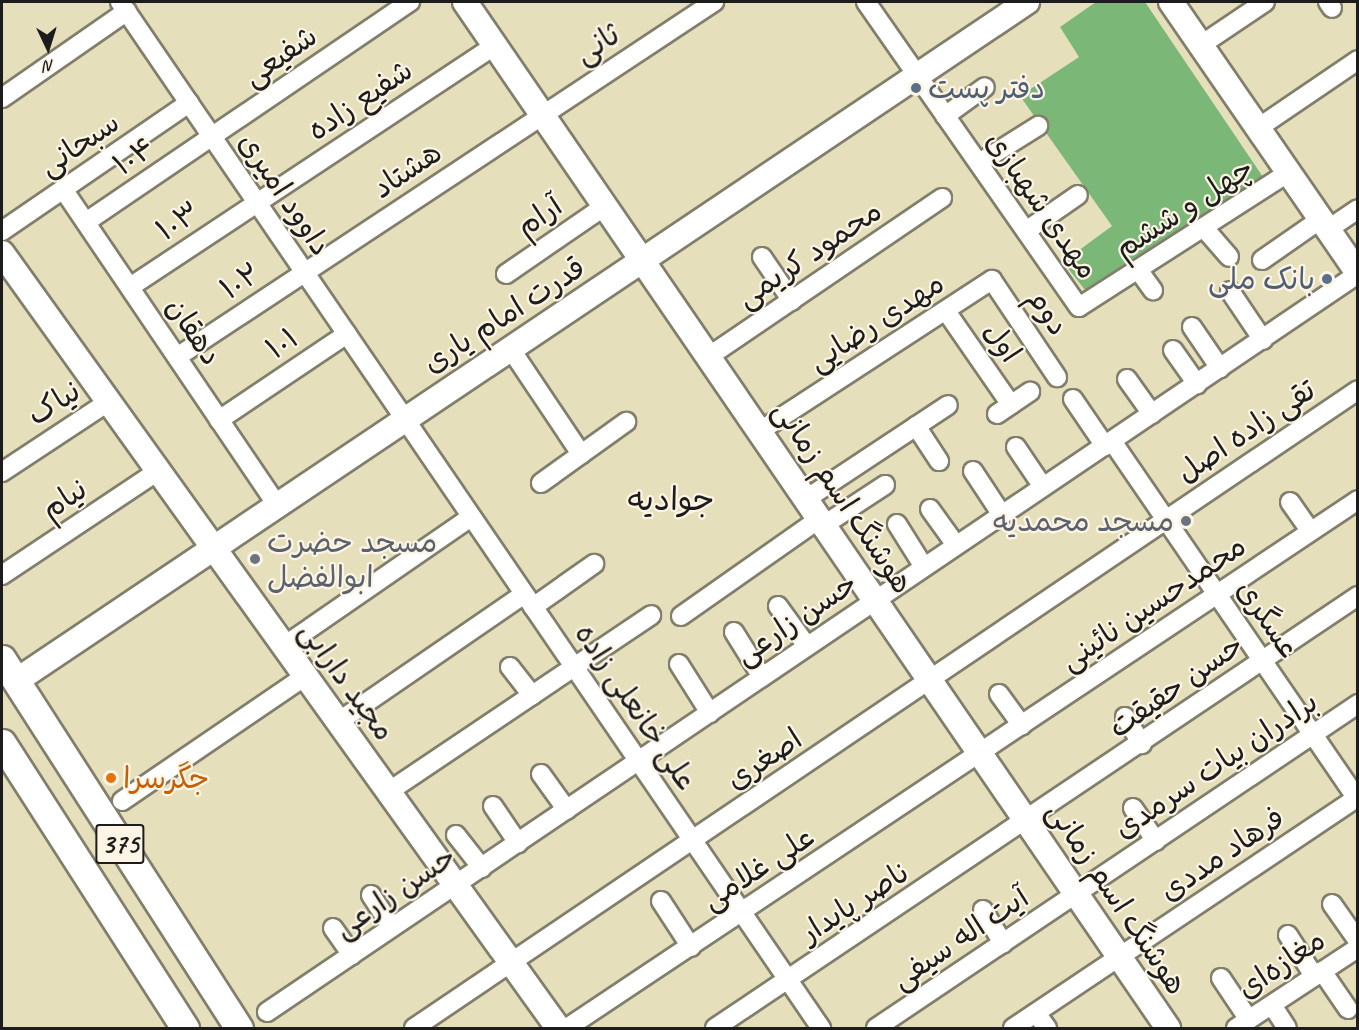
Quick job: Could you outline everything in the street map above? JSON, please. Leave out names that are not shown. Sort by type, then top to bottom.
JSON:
[{"type":"main road","name":"375","points":[[9,670],[239,1029]]},
{"type":"main road","name":"375","points":[[2,744],[185,1029]]},
{"type":"street","name":"شفیعی","points":[[213,137],[410,2]]},
{"type":"street","name":"هوشنگ اسم زمانی","points":[[465,2],[1168,1029]]},
{"type":"street","name":"ثانی","points":[[542,115],[714,2]]},
{"type":"street","name":"مهدی شهبازی","points":[[866,2],[1079,307]]},
{"type":"street","name":"قدرت امام یاری","points":[[9,670],[212,547],[643,262],[1027,2]]},
{"type":"street","points":[[1171,2],[1358,273]]},
{"type":"street","points":[[1201,45],[1265,2]]},
{"type":"street","name":"داوود امیری","points":[[125,5],[189,103],[404,418]]},
{"type":"street","points":[[2,98],[125,5]]},
{"type":"street","name":"شفیع زاده","points":[[257,203],[495,45]]},
{"type":"street","points":[[1258,128],[1354,69]]},
{"type":"street","points":[[945,116],[985,87]]},
{"type":"street","name":"سبحانی","points":[[2,231],[189,103]]},
{"type":"street","name":"هشتاد","points":[[304,272],[542,115]]},
{"type":"street","points":[[979,163],[1038,126]]},
{"type":"street","name":"۱۰۴","points":[[86,222],[213,137]]},
{"type":"street","name":"چهل و ششم","points":[[1079,307],[1139,271],[1288,173]]},
{"type":"street","name":"دهقان","points":[[63,189],[276,504]]},
{"type":"street","points":[[1026,231],[1078,195]]},
{"type":"street","name":"محمود کریمی","points":[[708,357],[942,198]]},
{"type":"street","name":"۱۰۳","points":[[130,287],[257,203]]},
{"type":"street","name":"آرام","points":[[506,274],[604,206]]},
{"type":"street","points":[[1262,260],[1324,224],[1358,209]]},
{"type":"street","points":[[1204,228],[1229,257]]},
{"type":"street","name":"مجید دارابی","points":[[2,253],[558,1029]]},
{"type":"street","points":[[762,257],[792,301]]},
{"type":"street","points":[[1139,271],[1153,290]]},
{"type":"street","name":"۱۰۲","points":[[177,357],[304,272]]},
{"type":"street","name":"حسن زارعی","points":[[267,1012],[1263,340],[1358,273]]},
{"type":"street","name":"مهدی رضایی","points":[[760,431],[992,280]]},
{"type":"street","name":"دوم","points":[[992,280],[1057,377]]},
{"type":"street","points":[[1230,291],[1263,340]]},
{"type":"street","name":"اول","points":[[946,311],[1004,410],[1030,392]]},
{"type":"street","points":[[1192,327],[1220,368]]},
{"type":"street","name":"۱۰۱","points":[[219,420],[347,334]]},
{"type":"street","points":[[510,348],[581,454]]},
{"type":"street","points":[[1173,350],[1197,384]]},
{"type":"street","points":[[1126,379],[1152,414]]},
{"type":"street","name":"تقی زاده اصل","points":[[930,682],[1358,390]]},
{"type":"street","name":"عسگری","points":[[1073,399],[1166,520],[1357,798]]},
{"type":"street","name":"نیاک","points":[[2,472],[108,402]]},
{"type":"street","points":[[806,499],[948,405]]},
{"type":"street","name":"علی خانعلی زاده","points":[[404,418],[821,1029]]},
{"type":"street","points":[[541,483],[626,422]]},
{"type":"street","points":[[916,426],[939,461]]},
{"type":"street","points":[[1016,447],[1043,487]]},
{"type":"street","name":"نیام","points":[[2,575],[158,471]]},
{"type":"street","points":[[973,471],[1002,515]]},
{"type":"street","points":[[681,616],[821,522],[885,485]]},
{"type":"street","name":"محمدحسین نائینی","points":[[981,754],[1358,500]]},
{"type":"street","points":[[1290,502],[1310,531]]},
{"type":"street","points":[[930,509],[956,545]]},
{"type":"street","points":[[284,646],[471,516]]},
{"type":"street","points":[[897,524],[924,567]]},
{"type":"street","points":[[338,722],[528,601],[594,564]]},
{"type":"street","name":"حسن حقیقت","points":[[1027,822],[1358,596]]},
{"type":"street","points":[[778,606],[807,646]]},
{"type":"street","points":[[388,792],[651,615]]},
{"type":"street","points":[[734,632],[762,677]]},
{"type":"street","points":[[679,664],[710,713]]},
{"type":"street","points":[[510,667],[532,695]]},
{"type":"street","points":[[122,801],[305,676]]},
{"type":"street","name":"اصغری","points":[[414,1029],[510,962],[930,682]]},
{"type":"street","points":[[999,694],[1022,726]]},
{"type":"street","name":"برادران بیات سرمدی","points":[[1077,894],[1358,704]]},
{"type":"street","points":[[1125,717],[1142,744]]},
{"type":"street","name":"علی غلامی","points":[[567,1029],[981,754]]},
{"type":"street","points":[[541,774],[567,810]]},
{"type":"street","name":"فرهاد مددی","points":[[1013,1029],[1357,798]]},
{"type":"street","points":[[493,806],[519,843]]},
{"type":"street","points":[[1133,808],[1156,841]]},
{"type":"street","name":"ناصر پایدار","points":[[715,1029],[1027,822]]},
{"type":"street","points":[[456,835],[482,868]]},
{"type":"street","name":"آیت اله سیفی","points":[[876,1029],[1077,894]]},
{"type":"street","points":[[371,895],[392,927]]},
{"type":"street","points":[[661,901],[691,946]]},
{"type":"street","points":[[1332,904],[1358,941]]},
{"type":"street","points":[[983,910],[1004,943]]},
{"type":"street","points":[[333,928],[352,955]]},
{"type":"street","points":[[1288,935],[1348,1009]]},
{"type":"street","name":"مغازه‌ای","points":[[1242,1024],[1358,948]]},
{"type":"street","points":[[1221,978],[1242,1024]]},
{"type":"street","points":[[1272,1005],[1287,1029]]},
{"type":"street","points":[[1036,1013],[1047,1029]]},
{"type":"green space","points":[[1096,2],[1145,2],[1265,180],[1089,295],[1063,262],[1112,226],[1020,96],[1079,57],[1060,27]]},
{"type":"place","name":"دفتر پست","points":[[916,88]]},
{"type":"place","name":"بانک ملی","points":[[1327,279]]},
{"type":"place","name":"مسجد محمدیه","points":[[1186,521]]},
{"type":"place","name":"مسجد حضرت ابوالفضل","points":[[255,559]]},
{"type":"place","name":"جگرسرا","points":[[111,778]]},
{"type":"district","name":"جوادیه","points":[[671,500]]}]
